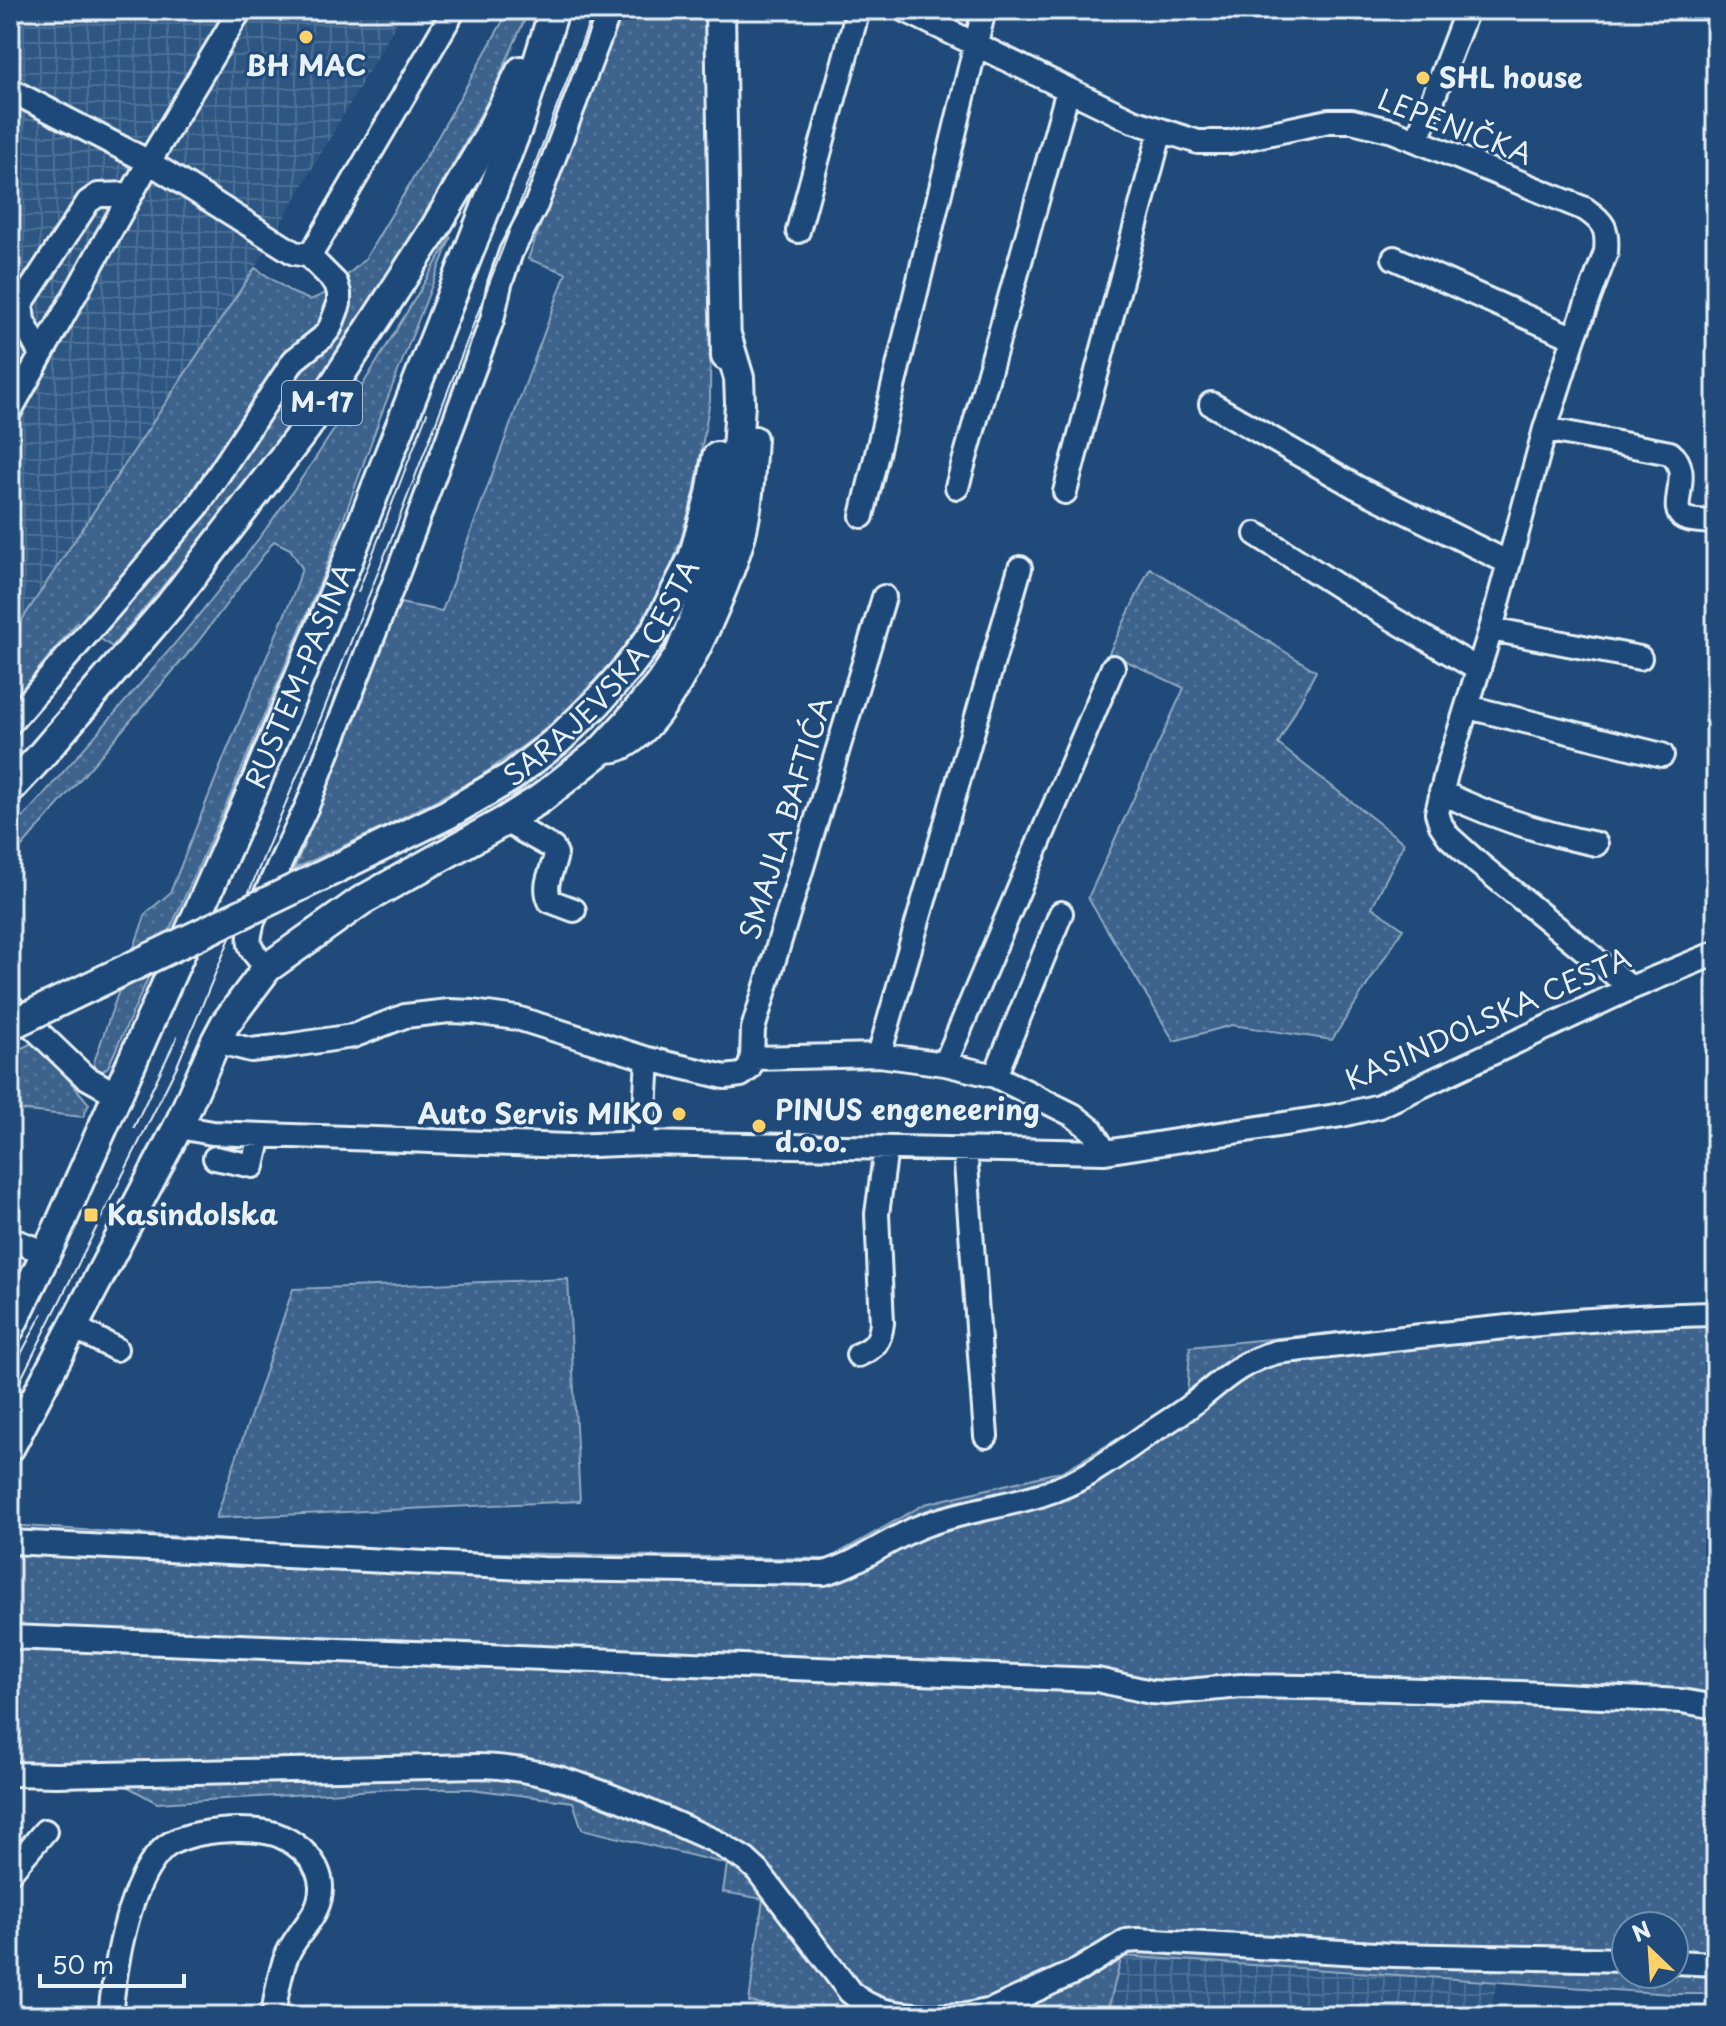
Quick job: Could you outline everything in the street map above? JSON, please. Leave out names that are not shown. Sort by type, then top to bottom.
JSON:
[{"type":"main road","name":"M-17","points":[[10,789],[170,605],[306,428],[435,228],[486,141],[553,10]]},
{"type":"main road","name":"RUSTEM-PAŠINA","points":[[10,1328],[47,1253],[257,780],[344,570],[518,126],[553,10]]},
{"type":"main road","name":"SARAJEVSKA CESTA","points":[[10,1025],[448,814],[511,777],[558,740],[597,703],[655,632],[693,558],[711,494],[721,437],[727,338],[720,10]]},
{"type":"main road","points":[[10,1447],[179,1125],[225,1024],[267,968],[361,901],[540,799],[602,750],[659,685],[679,656],[713,569],[728,513],[740,403],[739,378],[727,338]]},
{"type":"street","points":[[10,411],[149,162],[240,10]]},
{"type":"street","points":[[308,255],[454,10]]},
{"type":"street","points":[[267,968],[248,941],[253,921],[308,804],[492,320],[511,252],[536,205],[610,10]]},
{"type":"street","points":[[798,231],[858,10]]},
{"type":"street","name":"LEPENIČKA","points":[[905,10],[1133,121],[1198,142],[1229,142],[1329,121],[1352,121],[1417,140],[1585,209],[1597,217],[1608,239],[1606,252],[1545,429],[1437,813],[1449,837],[1631,988]]},
{"type":"street","points":[[862,516],[984,10]]},
{"type":"street","points":[[1417,140],[1467,10]]},
{"type":"street","points":[[957,487],[1068,90]]},
{"type":"street","points":[[10,723],[197,507],[294,360],[330,328],[339,304],[336,283],[308,255],[294,253],[149,162],[13,98]]},
{"type":"street","points":[[1065,492],[1161,130]]},
{"type":"street","points":[[41,355],[23,321],[21,304],[88,202],[98,195],[131,194]]},
{"type":"street","points":[[1394,258],[1574,338]]},
{"type":"street","points":[[1211,404],[1356,487],[1509,563]]},
{"type":"street","points":[[1545,429],[1670,453],[1678,460],[1681,469],[1679,513],[1684,518],[1716,522]]},
{"type":"street","points":[[602,750],[609,752],[629,744],[647,729],[674,694],[699,650],[745,531],[755,438]]},
{"type":"street","points":[[1256,534],[1479,670]]},
{"type":"street","points":[[879,1055],[1020,568]]},
{"type":"street","name":"SMAJLA BAFTIĆA","points":[[752,1058],[753,1029],[884,597]]},
{"type":"street","points":[[1491,629],[1640,658]]},
{"type":"street","points":[[945,1064],[1113,667]]},
{"type":"street","points":[[1468,707],[1662,755]]},
{"type":"street","points":[[1441,792],[1506,820],[1552,835],[1596,844]]},
{"type":"street","points":[[505,821],[553,848],[556,854],[546,894],[550,901],[574,910]]},
{"type":"street","points":[[995,1076],[1061,913]]},
{"type":"street","name":"KASINDOLSKA CESTA","points":[[179,1125],[212,1133],[569,1146],[643,1143],[1105,1152],[1342,1115],[1379,1106],[1631,988],[1716,953]]},
{"type":"street","points":[[10,1005],[84,1076],[118,1095]]},
{"type":"street","points":[[216,1041],[251,1050],[353,1036],[405,1016],[449,1011],[517,1018],[648,1059],[725,1077],[741,1075],[749,1069],[752,1058],[879,1055],[945,1064],[995,1076],[1073,1115],[1092,1130],[1105,1152]]},
{"type":"street","points":[[643,1143],[648,1059]]},
{"type":"street","points":[[215,1158],[253,1166],[260,1135]]},
{"type":"street","points":[[858,1355],[872,1349],[880,1338],[877,1214],[886,1148]]},
{"type":"street","points":[[965,1150],[986,1436]]},
{"type":"street","points":[[10,1239],[47,1253]]},
{"type":"street","points":[[10,1542],[544,1569],[824,1573],[839,1569],[945,1518],[1033,1498],[1071,1483],[1190,1406],[1225,1376],[1263,1356],[1389,1339],[1585,1320],[1716,1314]]},
{"type":"street","points":[[74,1327],[116,1349]]},
{"type":"street","points":[[10,1637],[1097,1680],[1166,1693],[1241,1686],[1358,1688],[1682,1701],[1716,1707]]},
{"type":"street","points":[[10,1774],[497,1766],[551,1776],[586,1786],[715,1841],[746,1860],[764,1878],[850,1992],[874,2009],[894,2013],[967,2015],[992,2010],[1079,1970],[1126,1941],[1138,1940],[1393,1955],[1610,1960]]},
{"type":"street","points":[[10,1872],[45,1831]]},
{"type":"street","points":[[110,2016],[131,1906],[153,1859],[170,1842],[207,1831],[280,1836],[309,1857],[320,1877],[317,1909],[288,1952],[273,2016]]},
{"type":"street","points":[[1690,1963],[1716,1964]]},
{"type":"shaded area","points":[[10,10],[404,10],[255,268],[10,638]]},
{"type":"shaded area","points":[[509,10],[529,10],[491,95],[367,320],[307,409],[112,647],[77,622],[10,704],[10,638],[255,268],[293,293],[310,300],[329,292],[365,259]]},
{"type":"shaded area","points":[[620,10],[705,10],[711,271],[710,400],[694,493],[668,576],[615,659],[564,713],[538,735],[478,778],[294,869],[399,603],[442,611],[566,273],[528,259]]},
{"type":"shaded area","points":[[451,237],[381,415],[324,573],[232,792],[108,1067],[101,1072],[96,1071],[94,1062],[146,913],[170,893],[296,588],[302,568],[290,549],[274,541],[197,643],[10,861],[10,833],[173,646],[265,530],[362,386]]},
{"type":"shaded area","points":[[1150,568],[1316,671],[1278,744],[1404,843],[1372,907],[1403,929],[1332,1040],[1232,1025],[1174,1041],[1088,898],[1184,688],[1109,653]]},
{"type":"shaded area","points":[[32,1043],[58,1067],[89,1104],[83,1117],[10,1109],[10,1054]]},
{"type":"shaded area","points":[[568,1279],[580,1501],[216,1518],[293,1289]]},
{"type":"shaded area","points":[[1716,1301],[1716,1309],[1273,1348],[1077,1475],[833,1564],[579,1566],[10,1536],[10,1525],[392,1551],[828,1559],[925,1504],[1063,1471],[1187,1398],[1190,1347],[1571,1308]]},
{"type":"shaded area","points":[[1716,1318],[1716,1702],[1179,1687],[10,1632],[10,1550],[797,1577],[914,1534],[1025,1504],[1269,1360]]},
{"type":"shaded area","points":[[10,1642],[1253,1691],[1716,1713],[1716,1960],[1690,1958],[1690,1910],[1610,1910],[1610,1954],[1136,1933],[1069,1968],[961,2011],[867,1999],[773,1882],[573,1778],[10,1770]]},
{"type":"shaded area","points":[[478,1771],[569,1787],[734,1858],[878,2016],[836,2016],[749,2002],[763,1899],[723,1892],[727,1864],[582,1829],[573,1802],[471,1789],[393,1789],[157,1803],[119,1782]]},
{"type":"shaded area","points":[[1131,1947],[1610,1964],[1610,1990],[1122,1956],[1106,2016],[988,2016]]},
{"type":"shaded area","points":[[1122,1956],[1497,1982],[1490,2016],[1106,2016]]},
{"type":"shaded area","points":[[1690,1968],[1716,1970],[1716,1994],[1614,1990],[1690,1990]]},
{"type":"tram line","points":[[10,1401],[177,1066],[314,735],[594,10]]},
{"type":"tram line","points":[[358,592],[427,413]]},
{"type":"tram line","points":[[134,1127],[177,1037]]},
{"type":"tram line","points":[[10,1375],[42,1314]]},
{"type":"place","name":"BH MAC","points":[[306,37]]},
{"type":"place","name":"SHL house","points":[[1423,78]]},
{"type":"place","name":"Auto Servis MIKO","points":[[679,1114]]},
{"type":"place","name":"PINUS engeneering d.o.o.","points":[[759,1126]]},
{"type":"place","name":"Kasindolska","points":[[91,1215]]}]
